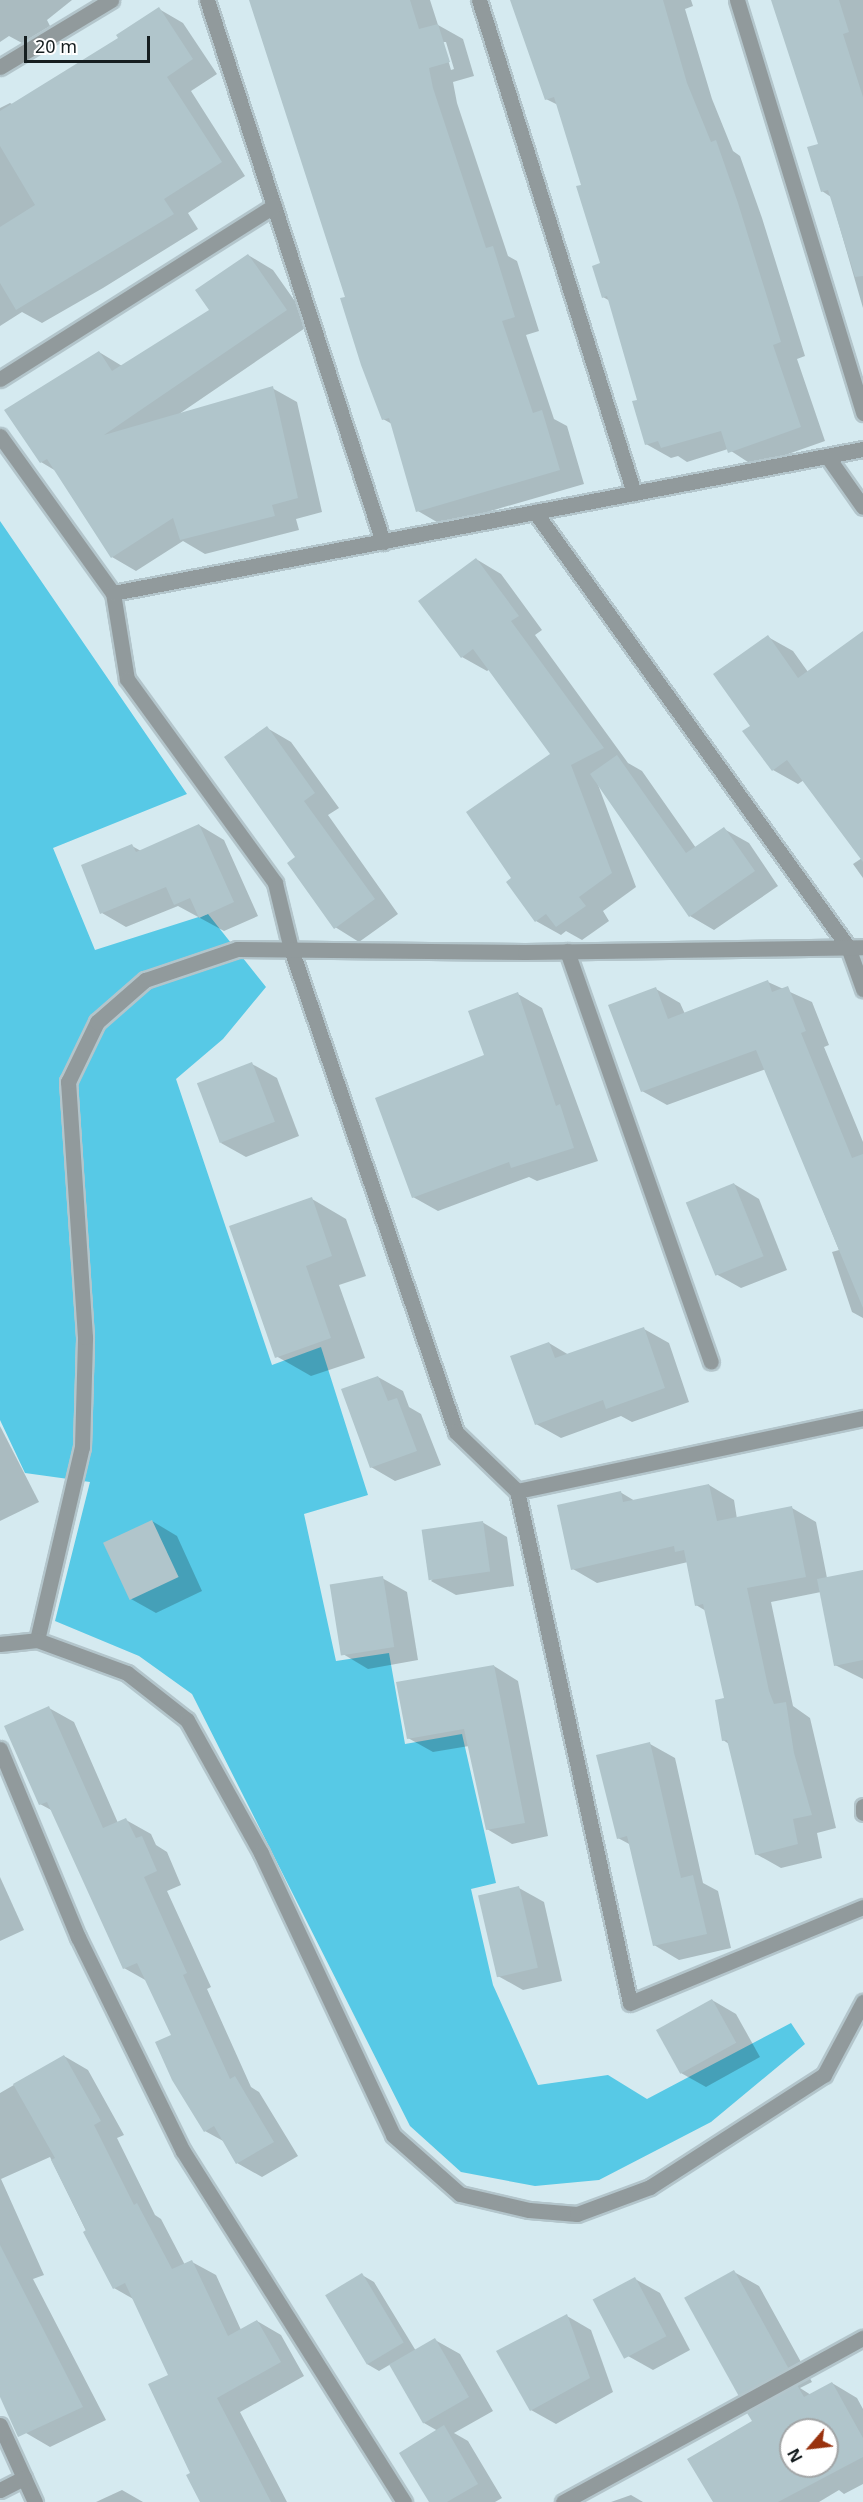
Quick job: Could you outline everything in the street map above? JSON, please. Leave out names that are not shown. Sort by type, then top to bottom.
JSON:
[{"type":"street","points":[[0,67],[111,0]]},
{"type":"street","points":[[207,0],[383,542]]},
{"type":"street","points":[[479,0],[634,493]]},
{"type":"street","points":[[737,0],[863,413]]},
{"type":"street","points":[[0,379],[274,206]]},
{"type":"street","points":[[0,436],[112,593],[127,679],[275,883],[291,949],[456,1432],[517,1491],[630,2003],[863,1907]]},
{"type":"street","points":[[112,593],[863,449]]},
{"type":"street","points":[[827,456],[863,507]]},
{"type":"street","points":[[535,512],[855,947],[863,990]]},
{"type":"street","points":[[37,1640],[82,1447],[85,1336],[68,1082],[97,1022],[145,980],[237,949],[567,951],[855,947]]},
{"type":"street","points":[[567,951],[711,1362]]},
{"type":"street","points":[[517,1491],[863,1418]]},
{"type":"street","points":[[0,1644],[37,1640],[127,1673],[187,1720],[261,1853],[393,2135],[460,2194],[530,2210],[578,2214],[650,2187],[824,2075],[863,2002]]},
{"type":"street","points":[[0,1749],[78,1937],[183,2151],[404,2502]]},
{"type":"street","points":[[863,1806],[863,1813]]},
{"type":"street","points":[[563,2502],[863,2338]]},
{"type":"street","points":[[0,2425],[35,2502]]},
{"type":"street","points":[[0,2490],[24,2478]]},
{"type":"shaded area","points":[[0,521],[187,794],[53,848],[95,950],[208,914],[266,987],[223,1039],[176,1079],[272,1365],[321,1347],[368,1495],[304,1514],[336,1661],[389,1653],[405,1744],[462,1734],[496,1883],[471,1889],[493,1985],[538,2085],[608,2075],[647,2099],[791,2023],[805,2044],[711,2122],[599,2180],[535,2186],[461,2172],[410,2126],[192,1694],[139,1656],[55,1621],[90,1482],[25,1473],[0,1420]]},
{"type":"building","points":[[249,0],[410,0],[419,29],[438,24],[450,62],[429,68],[433,88],[486,248],[493,246],[515,317],[502,321],[533,413],[542,410],[560,470],[416,512],[389,418],[382,420],[361,365],[340,298],[345,297]]},
{"type":"building","points":[[510,0],[663,0],[687,83],[711,142],[716,140],[738,203],[781,342],[773,345],[801,427],[728,453],[721,431],[661,448],[658,441],[645,445],[632,401],[637,400],[607,296],[602,298],[592,266],[600,263],[576,186],[581,185],[554,97],[545,100]]},
{"type":"building","points":[[771,0],[839,0],[849,32],[843,34],[863,97],[863,276],[855,277],[828,190],[821,192],[807,147],[818,144]]},
{"type":"building","points":[[159,7],[193,59],[167,77],[222,162],[164,199],[174,214],[16,310],[0,283],[0,227],[35,205],[0,146],[0,111],[118,38],[116,35]]},
{"type":"building","points":[[248,254],[287,310],[104,435],[273,386],[298,498],[272,505],[275,516],[180,540],[173,518],[111,558],[47,459],[40,463],[4,410],[99,351],[112,371],[209,310],[195,290]]},
{"type":"building","points":[[476,558],[519,616],[511,621],[604,748],[571,765],[612,873],[579,897],[586,906],[556,927],[546,914],[535,922],[506,882],[511,878],[466,812],[550,754],[473,649],[461,658],[418,601]]},
{"type":"building","points":[[863,631],[863,862],[787,760],[772,771],[742,731],[750,726],[713,674],[768,635],[798,678]]},
{"type":"building","points":[[267,726],[315,793],[304,801],[375,899],[334,929],[287,863],[295,857],[224,757]]},
{"type":"building","points":[[617,755],[686,853],[724,827],[755,871],[689,917],[590,774]]},
{"type":"building","points":[[199,824],[234,902],[199,918],[190,898],[174,905],[166,887],[100,914],[81,865],[132,844],[136,852]]},
{"type":"building","points":[[768,980],[772,992],[788,986],[806,1031],[801,1033],[852,1158],[863,1154],[863,1308],[756,1050],[641,1092],[608,1005],[656,987],[668,1019]]},
{"type":"building","points":[[518,992],[556,1106],[560,1104],[574,1148],[511,1168],[509,1162],[412,1198],[375,1098],[484,1055],[468,1011]]},
{"type":"building","points":[[252,1062],[275,1122],[220,1143],[197,1083]]},
{"type":"building","points":[[734,1183],[764,1256],[715,1276],[686,1202]]},
{"type":"building","points":[[312,1197],[332,1256],[306,1266],[331,1338],[275,1358],[229,1226]]},
{"type":"building","points":[[644,1327],[665,1388],[606,1409],[603,1400],[535,1425],[510,1356],[549,1342],[555,1358]]},
{"type":"building","points":[[378,1376],[388,1401],[397,1398],[417,1451],[370,1468],[341,1389]]},
{"type":"building","points":[[709,1484],[717,1521],[792,1506],[806,1577],[747,1588],[769,1691],[774,1704],[786,1702],[794,1753],[812,1815],[793,1819],[798,1844],[755,1855],[727,1740],[722,1741],[715,1700],[724,1698],[703,1604],[695,1606],[684,1550],[675,1552],[674,1546],[571,1570],[557,1505],[621,1491],[623,1502]]},
{"type":"building","points":[[152,1520],[179,1577],[130,1600],[103,1543]]},
{"type":"building","points":[[483,1521],[490,1572],[429,1580],[422,1530]]},
{"type":"building","points":[[863,1570],[863,1660],[834,1666],[817,1579]]},
{"type":"building","points":[[383,1576],[394,1647],[341,1656],[330,1584]]},
{"type":"building","points":[[494,1665],[525,1823],[486,1830],[464,1729],[407,1739],[396,1682]]},
{"type":"building","points":[[49,1706],[103,1828],[126,1818],[136,1838],[142,1836],[157,1871],[144,1877],[187,1973],[183,1975],[230,2079],[235,2076],[274,2142],[236,2164],[214,2126],[204,2132],[172,2080],[155,2042],[171,2035],[137,1963],[123,1969],[47,1802],[39,1805],[4,1726]]},
{"type":"building","points":[[650,1742],[681,1878],[693,1875],[707,1934],[653,1946],[627,1836],[617,1839],[596,1755]]},
{"type":"building","points":[[519,1886],[538,1968],[497,1977],[478,1895]]},
{"type":"building","points":[[712,1999],[736,2043],[680,2074],[656,2030]]},
{"type":"building","points":[[64,2055],[101,2121],[94,2125],[134,2205],[137,2203],[172,2269],[192,2260],[228,2336],[257,2320],[281,2362],[217,2398],[271,2502],[200,2502],[186,2475],[190,2473],[148,2384],[168,2375],[125,2283],[113,2289],[83,2232],[86,2230],[51,2160],[55,2158],[13,2084]]},
{"type":"building","points":[[0,2245],[83,2407],[18,2437],[0,2397]]},
{"type":"building","points":[[734,2270],[788,2368],[738,2396],[684,2298]]},
{"type":"building","points":[[362,2273],[404,2342],[367,2365],[325,2295]]},
{"type":"building","points":[[635,2277],[666,2336],[624,2359],[593,2300]]},
{"type":"building","points":[[567,2314],[590,2378],[530,2411],[496,2351]]},
{"type":"building","points":[[435,2338],[469,2397],[423,2423],[389,2364]]},
{"type":"building","points":[[832,2382],[863,2438],[863,2457],[839,2470],[839,2418],[779,2418],[779,2478],[823,2478],[778,2502],[713,2502],[687,2459],[752,2421],[747,2413],[797,2385],[804,2397]]},
{"type":"building","points":[[444,2425],[478,2484],[447,2502],[429,2502],[399,2453]]}]
